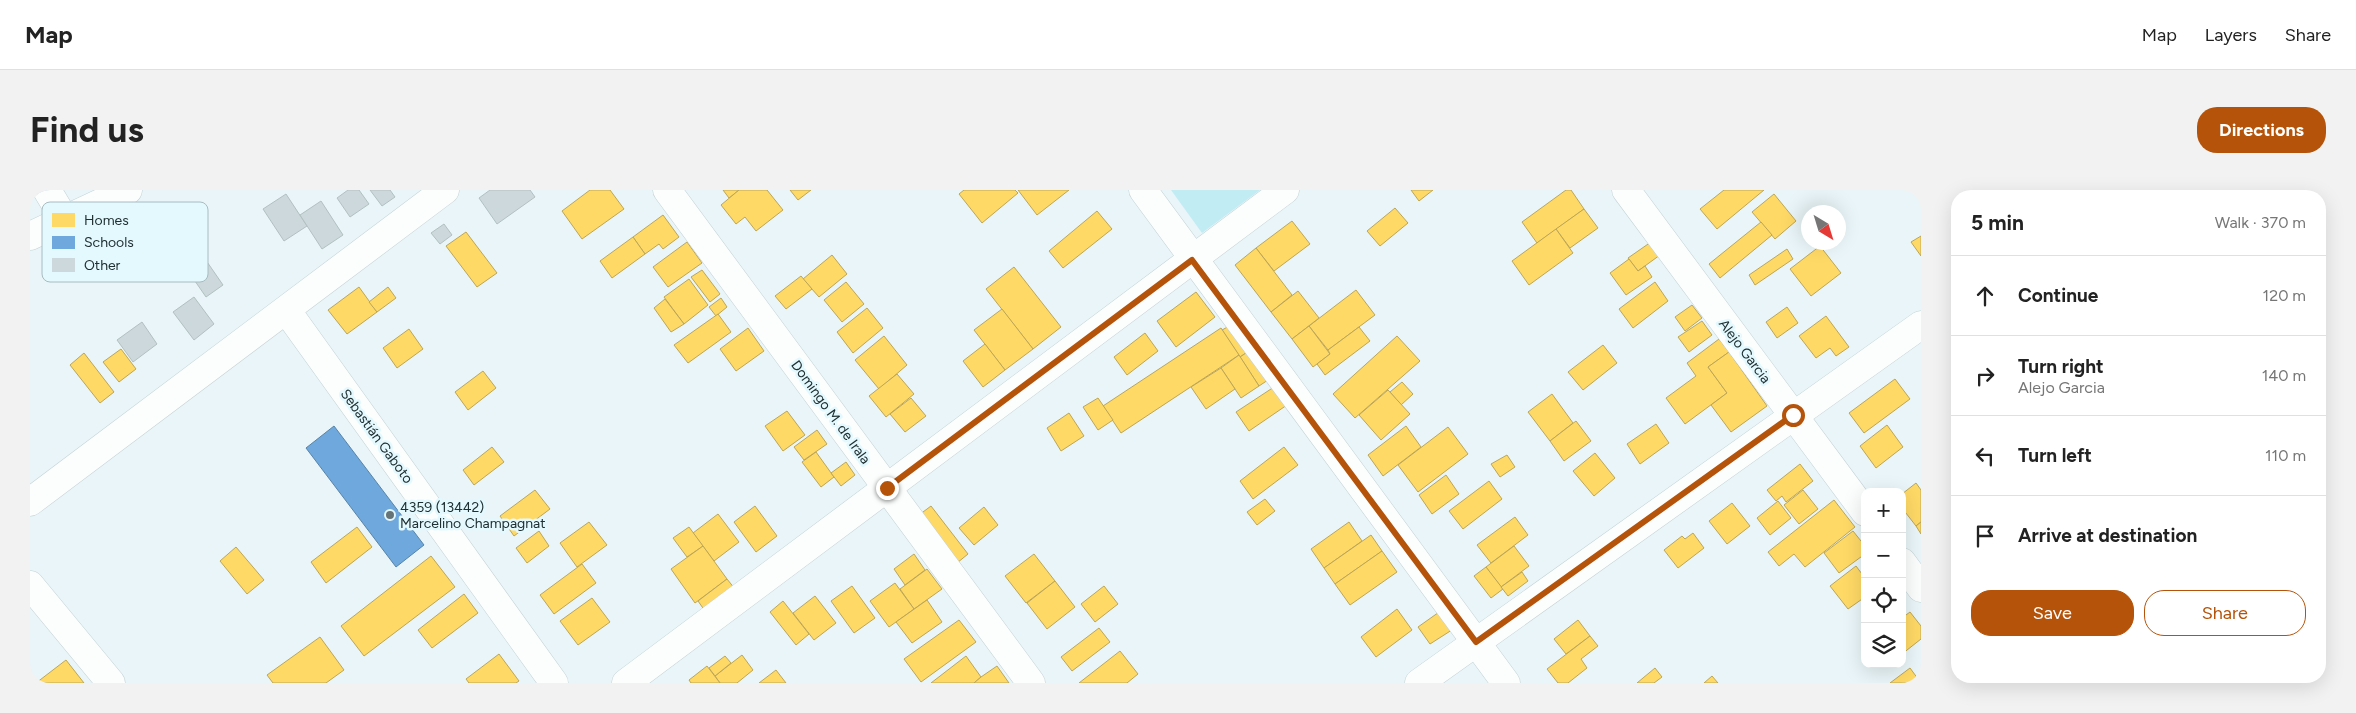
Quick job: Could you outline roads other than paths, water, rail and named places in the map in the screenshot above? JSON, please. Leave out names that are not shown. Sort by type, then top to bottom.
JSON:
[{"type":"street","points":[[47,190],[54,202]]},
{"type":"street","points":[[103,202],[128,190]]},
{"type":"street","points":[[30,502],[287,311],[445,190]]},
{"type":"street","name":"Domingo M. de Irala","points":[[667,190],[1031,683]]},
{"type":"street","points":[[1142,190],[1506,683]]},
{"type":"street","points":[[626,683],[1285,190]]},
{"type":"street","name":"Alejo Garcia","points":[[1626,190],[1861,507]]},
{"type":"street","points":[[30,236],[42,231]]},
{"type":"street","name":"Sebastián Gaboto","points":[[287,311],[554,683]]},
{"type":"street","points":[[1419,683],[1921,325]]},
{"type":"street","points":[[1906,567],[1921,588]]},
{"type":"street","points":[[30,585],[111,683]]},
{"type":"place","name":"4359 (13442) Marcelino Champagnat","points":[[390,515]]}]
